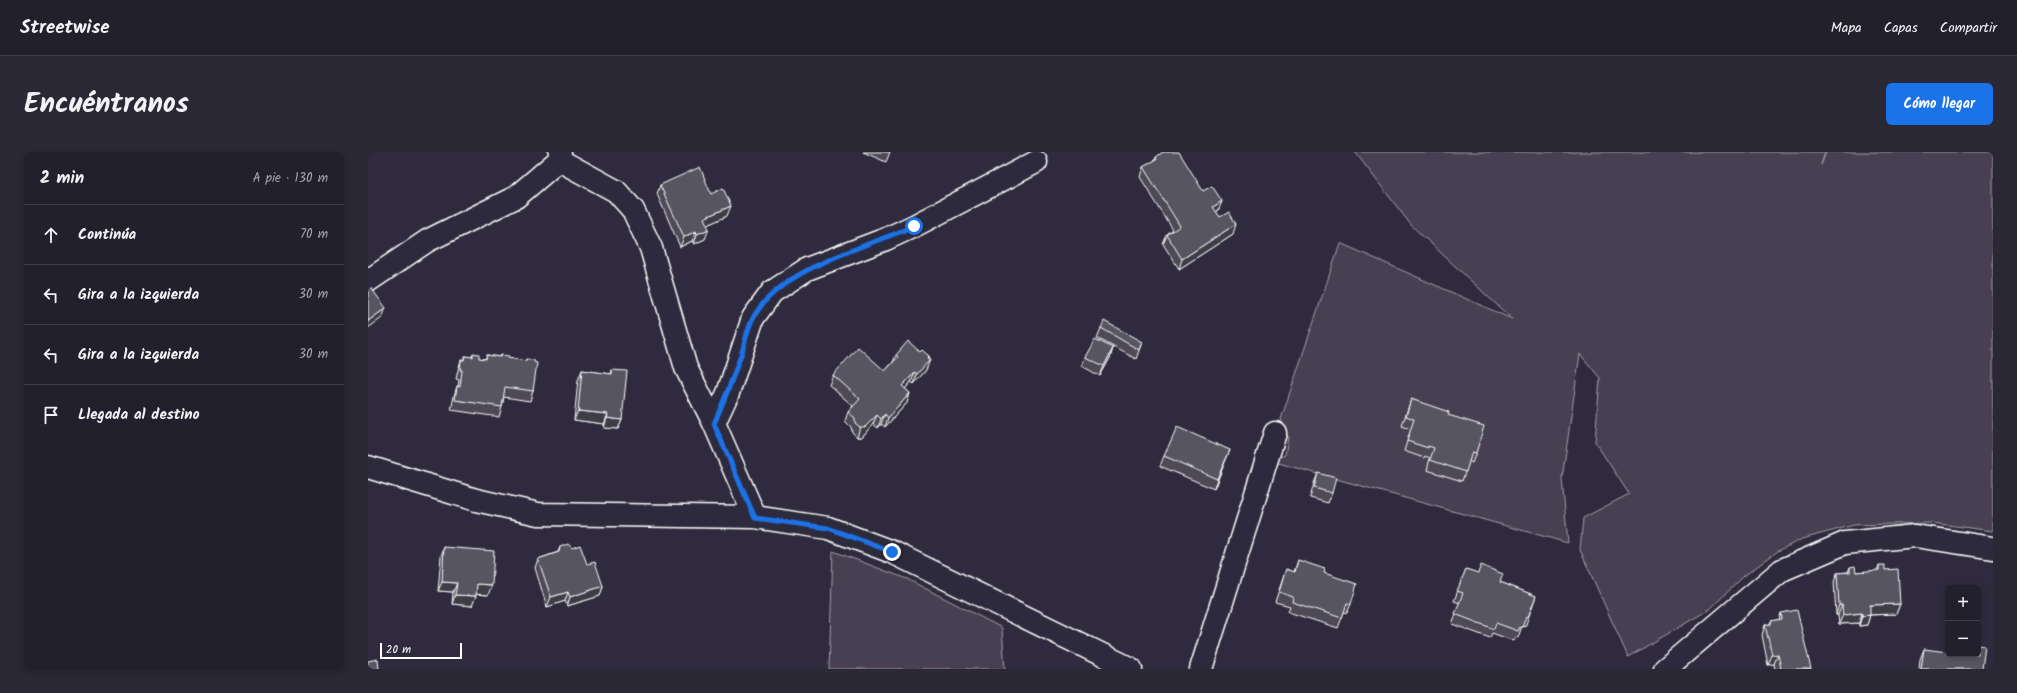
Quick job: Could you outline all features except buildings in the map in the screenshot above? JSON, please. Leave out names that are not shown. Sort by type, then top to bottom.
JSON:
[{"type":"street","points":[[368,281],[427,241],[516,197],[559,156],[616,191],[633,210],[651,248],[686,368],[714,424],[755,518]]},
{"type":"street","points":[[714,424],[728,393],[753,318],[772,292],[807,269],[886,239],[914,226],[1036,162]]},
{"type":"street","points":[[1201,669],[1275,433]]},
{"type":"street","points":[[368,467],[476,500],[538,514],[755,518],[828,528],[892,552],[1131,669]]},
{"type":"street","points":[[1665,669],[1782,570],[1845,543],[1916,536],[1993,548]]},
{"type":"shaded area","points":[[1355,152],[1825,152],[1821,165],[1826,152],[1993,152],[1993,531],[1932,523],[1854,525],[1802,539],[1778,551],[1744,576],[1710,609],[1628,657],[1580,550],[1583,518],[1629,494],[1595,442],[1600,378],[1580,354],[1562,479],[1568,543],[1271,461],[1285,455],[1288,437],[1281,419],[1340,243],[1512,319],[1411,225]]},
{"type":"shaded area","points":[[833,551],[907,579],[1002,628],[1005,669],[829,669]]},
{"type":"route","points":[[892,552],[828,528],[755,518],[714,424],[728,393],[753,318],[772,292],[807,269],[886,239],[914,226]]}]
